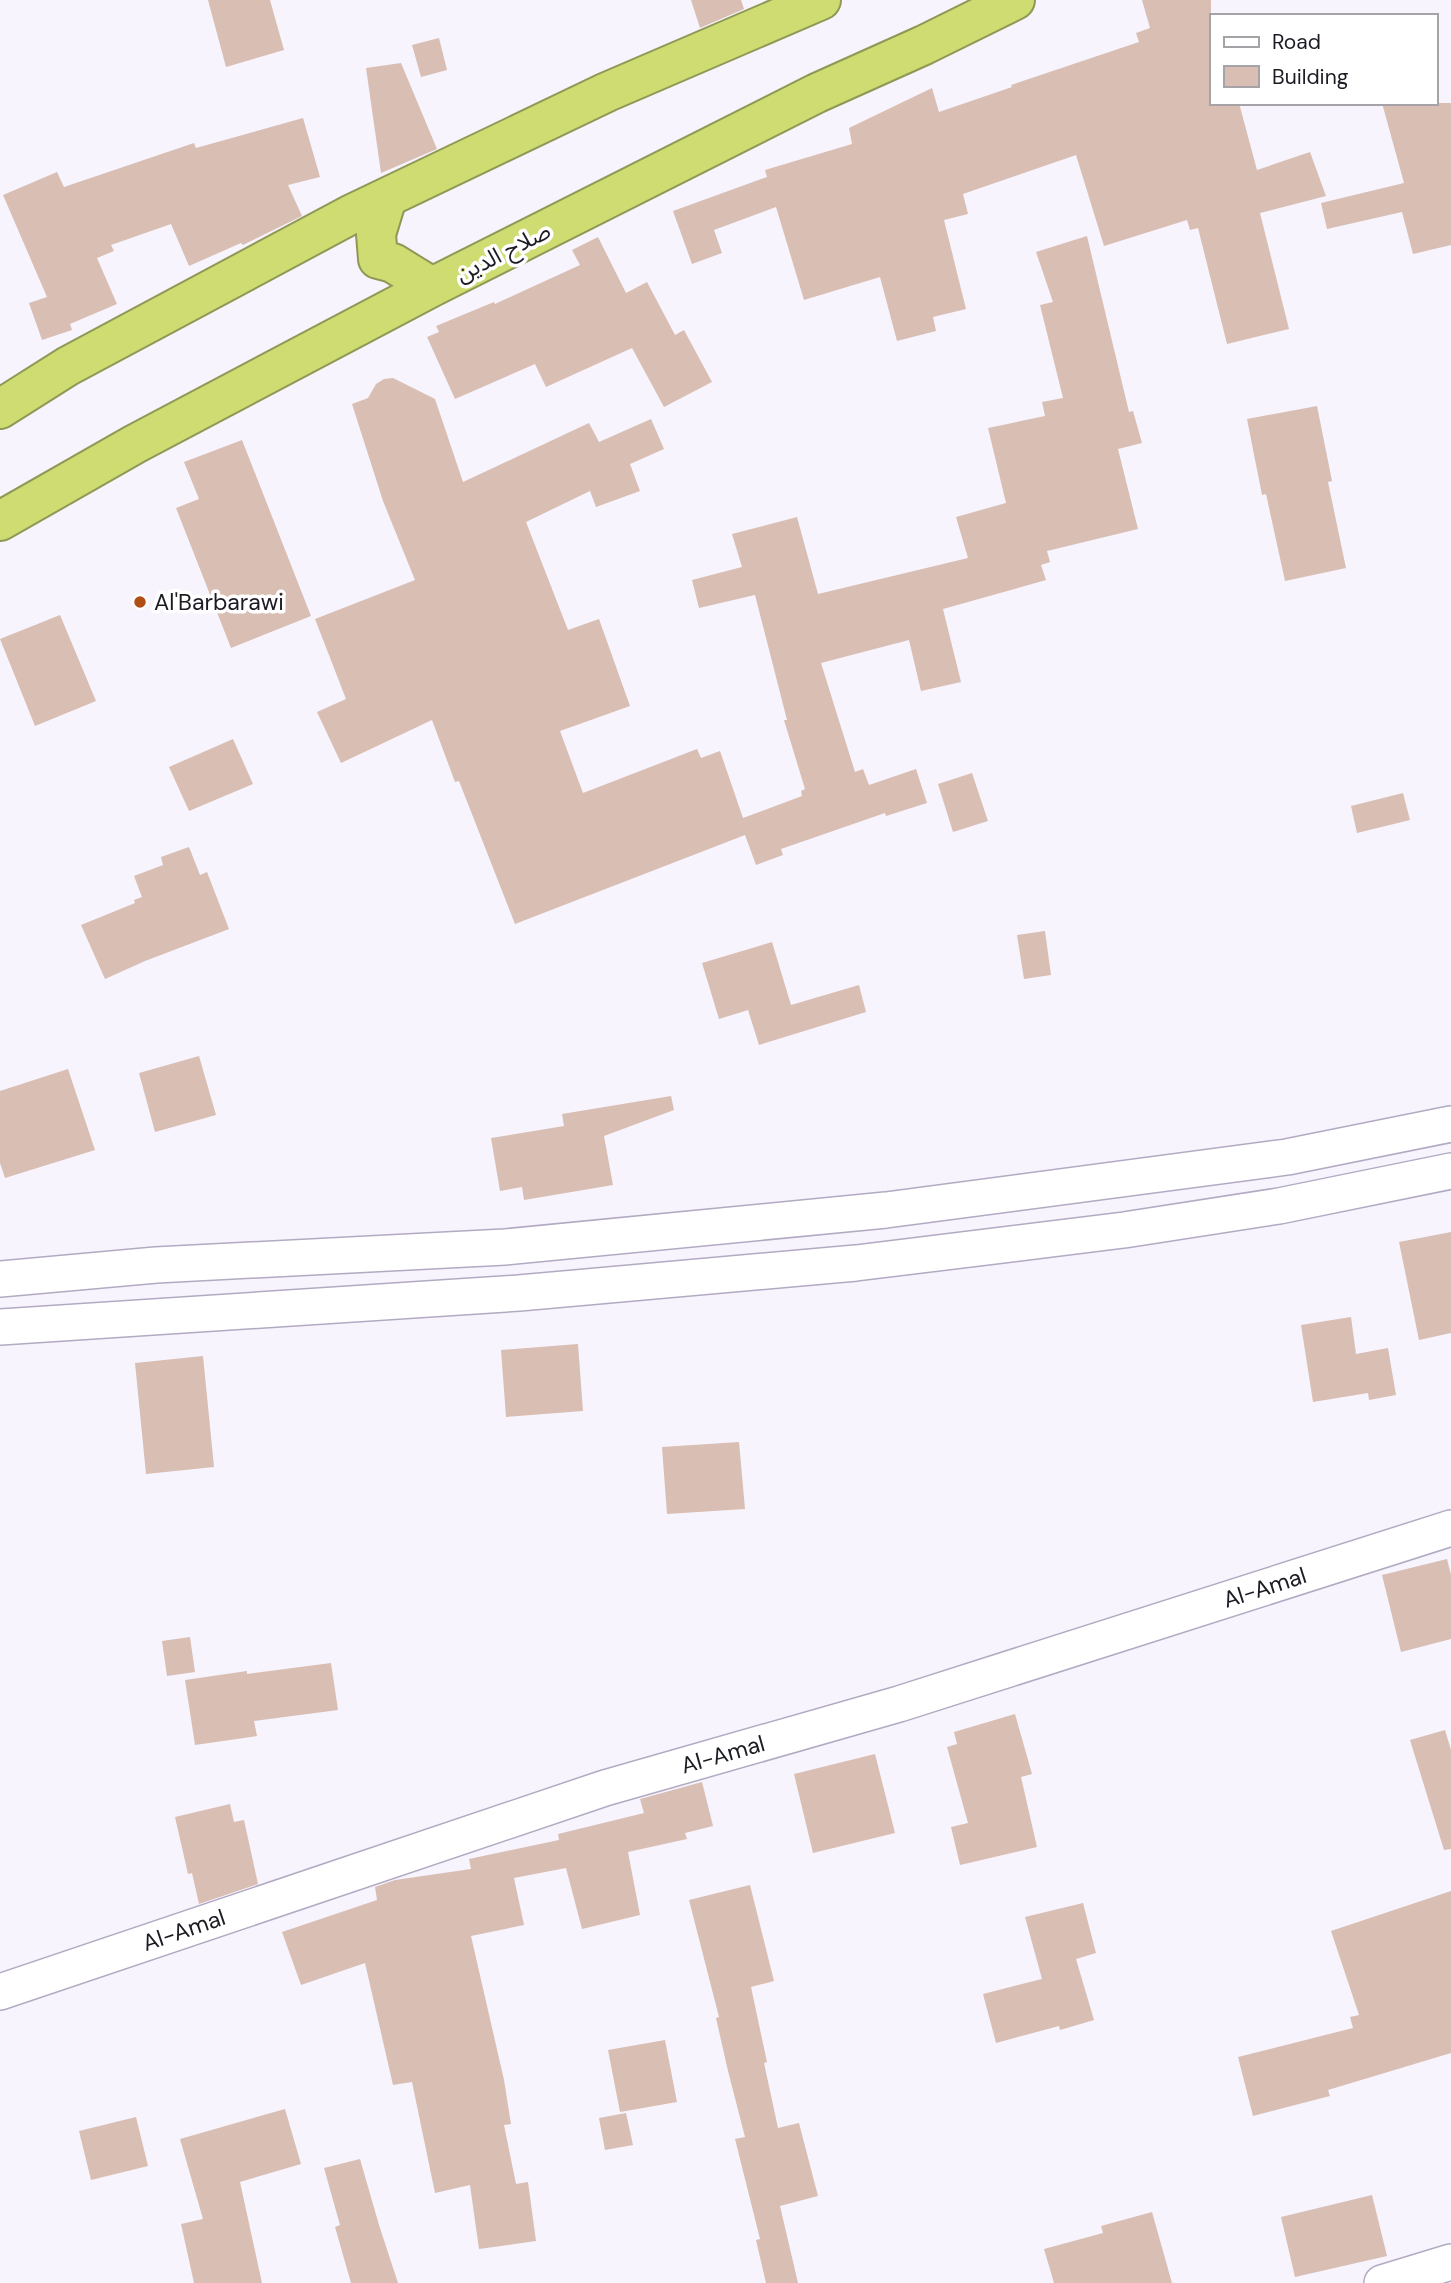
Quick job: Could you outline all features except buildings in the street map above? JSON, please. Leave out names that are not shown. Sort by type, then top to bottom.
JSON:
[{"type":"highway","points":[[0,409],[68,366],[387,198],[607,92],[821,0]]},
{"type":"highway","name":"صلاح الدين","points":[[0,521],[221,397],[432,287],[817,93],[1015,0]]},
{"type":"highway","points":[[387,198],[376,234],[378,259],[393,264],[432,287]]},
{"type":"street","points":[[0,1279],[156,1265],[505,1247],[886,1210],[1287,1157],[1451,1124]]},
{"type":"street","points":[[0,1327],[519,1293],[856,1263],[1137,1228],[1279,1206],[1451,1171]]},
{"type":"street","name":"Al-Amal","points":[[0,1992],[605,1787],[899,1704],[1451,1528]]},
{"type":"street","points":[[1382,2283],[1451,2262]]},
{"type":"place","name":"Al'Barbarawi","points":[[140,602]]}]
